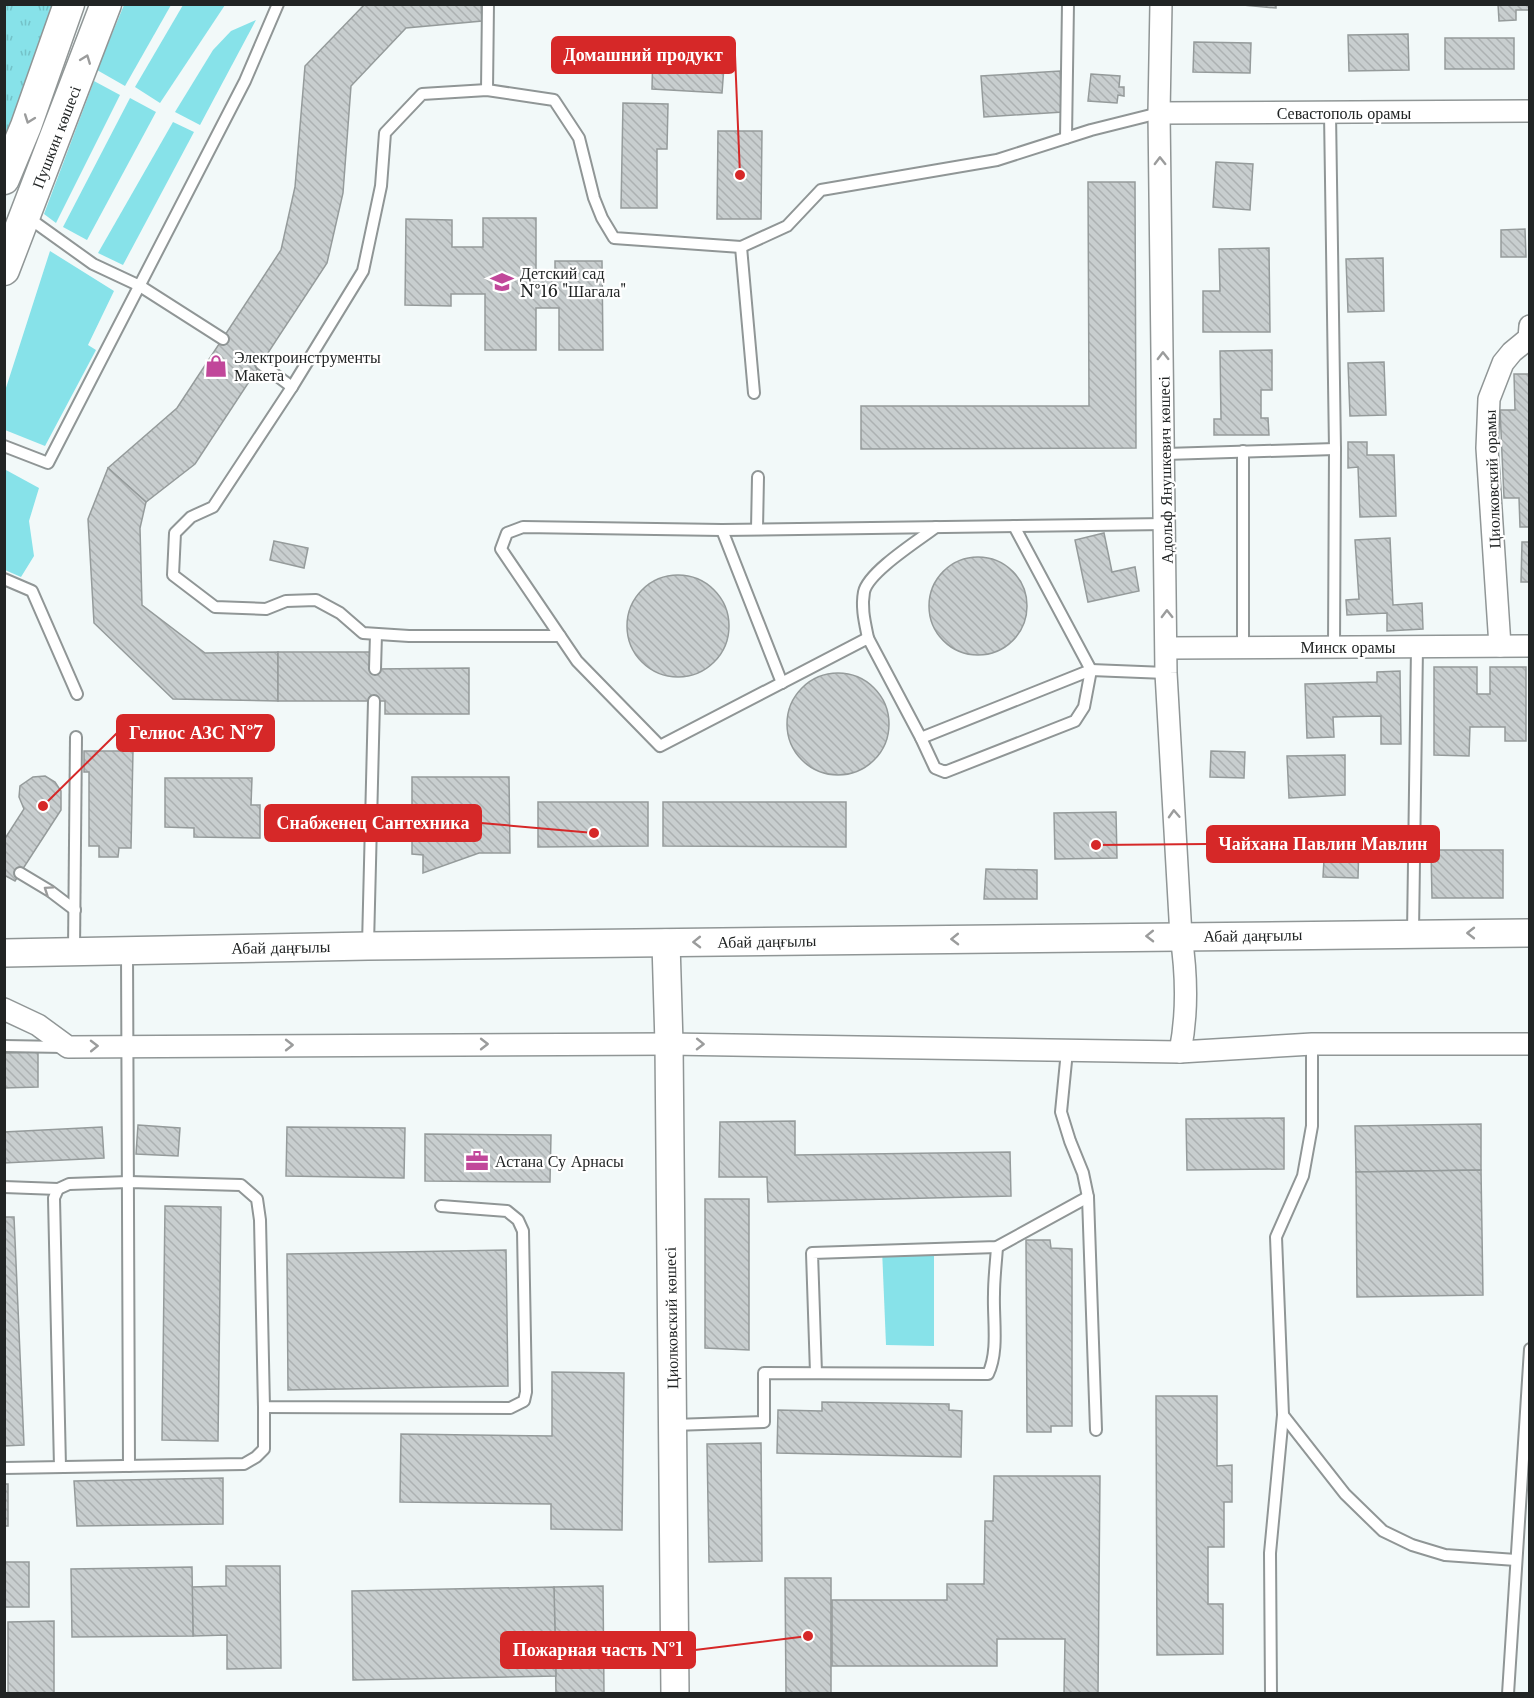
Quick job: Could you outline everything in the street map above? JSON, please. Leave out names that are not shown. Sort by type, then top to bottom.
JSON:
[{"type":"main road","name":"Пушкин көшесі","points":[[4,179],[26,126],[69,4]]},
{"type":"main road","name":"Пушкин көшесі","points":[[4,270],[106,5]]},
{"type":"street","name":"Адольф Янушкевич көшесі","points":[[1161,4],[1159,113],[1166,524],[1166,673],[1181,936],[1186,969],[1187,1018],[1180,1052]]},
{"type":"street","name":"Севастополь орамы","points":[[1159,113],[1530,111]]},
{"type":"street","name":"Циолковский орамы","points":[[1500,646],[1487,448],[1489,399],[1503,363],[1529,338],[1530,326]]},
{"type":"street","name":"Минск орамы","points":[[1167,648],[1530,646]]},
{"type":"street","name":"Абай даңғылы","points":[[4,952],[1530,933]]},
{"type":"street","name":"Циолковский көшесі","points":[[666,943],[675,1694]]},
{"type":"street","points":[[4,1009],[38,1025],[68,1047],[669,1044],[1180,1052],[1312,1044],[1530,1044]]},
{"type":"lane","points":[[4,446],[48,464],[245,81],[278,4]]},
{"type":"lane","points":[[487,90],[488,4]]},
{"type":"lane","points":[[1066,138],[1068,4]]},
{"type":"lane","points":[[560,636],[363,633],[340,613],[316,600],[286,602],[266,609],[215,607],[173,575],[175,533],[191,517],[213,507],[292,387],[363,272],[381,186],[386,133],[422,94],[487,90],[554,100],[579,138],[594,198],[614,238],[741,247],[787,226],[821,190],[997,160],[1066,138],[1159,113]]},
{"type":"lane","points":[[1330,112],[1335,450],[1334,646]]},
{"type":"lane","points":[[26,216],[93,264],[140,286],[223,339]]},
{"type":"lane","points":[[741,247],[754,393]]},
{"type":"lane","points":[[261,364],[292,387]]},
{"type":"lane","points":[[1165,454],[1335,450]]},
{"type":"lane","points":[[1243,452],[1243,647]]},
{"type":"lane","points":[[757,530],[758,477]]},
{"type":"lane","points":[[868,638],[660,746],[577,661],[501,549],[507,533],[523,527],[757,530],[1166,524]]},
{"type":"lane","points":[[937,527],[879,570],[865,589],[862,609],[868,638],[935,768],[945,771],[1075,721],[1084,707],[1090,670],[1014,526]]},
{"type":"lane","points":[[722,530],[782,683]]},
{"type":"lane","points":[[4,579],[32,591],[77,694]]},
{"type":"lane","points":[[375,669],[376,634]]},
{"type":"lane","points":[[1413,933],[1417,647]]},
{"type":"lane","points":[[921,738],[1090,670],[1166,673]]},
{"type":"lane","points":[[368,946],[374,701]]},
{"type":"lane","points":[[74,950],[76,737]]},
{"type":"lane","points":[[20,873],[50,891],[75,910]]},
{"type":"lane","points":[[127,949],[129,1466]]},
{"type":"lane","points":[[1271,1694],[1270,1553],[1283,1415],[1276,1237],[1303,1176],[1312,1126],[1312,1044]]},
{"type":"lane","points":[[4,1046],[68,1047]]},
{"type":"lane","points":[[1067,1050],[1061,1112],[1083,1173],[1088,1197],[1096,1430]]},
{"type":"lane","points":[[4,1186],[58,1188],[69,1185],[129,1182],[242,1185],[257,1199],[260,1220],[264,1407],[264,1449],[244,1464],[4,1468]]},
{"type":"lane","points":[[58,1188],[54,1198],[60,1467]]},
{"type":"lane","points":[[816,1373],[812,1253],[997,1247],[1088,1197]]},
{"type":"lane","points":[[264,1407],[510,1408],[524,1401],[526,1392],[523,1231],[518,1220],[507,1211],[441,1206]]},
{"type":"lane","points":[[672,1425],[764,1422],[764,1373],[988,1374],[993,1364],[997,1247]]},
{"type":"lane","points":[[1508,1694],[1530,1349]]},
{"type":"lane","points":[[1283,1415],[1346,1494],[1383,1530],[1412,1545],[1445,1555],[1516,1560]]},
{"type":"green space","points":[[5,5],[60,5],[5,139]]},
{"type":"green space","points":[[124,5],[171,5],[125,86],[97,70]]},
{"type":"green space","points":[[183,5],[225,5],[160,103],[135,87]]},
{"type":"green space","points":[[256,20],[200,125],[175,112],[213,50],[231,31]]},
{"type":"green space","points":[[94,81],[120,95],[56,223],[44,214]]},
{"type":"green space","points":[[130,98],[156,112],[87,240],[63,227]]},
{"type":"green space","points":[[173,122],[194,132],[123,265],[98,253]]},
{"type":"green space","points":[[50,251],[114,291],[88,345],[96,350],[45,446],[5,430],[5,391]]},
{"type":"green space","points":[[6,470],[39,488],[29,521],[34,556],[21,577],[5,570],[4,474]]},
{"type":"green space","points":[[882,1249],[934,1250],[934,1346],[886,1345]]},
{"type":"building","points":[[365,4],[481,4],[482,21],[406,28],[351,86],[343,193],[327,263],[195,464],[146,502],[108,468],[177,408],[281,250],[295,187],[305,66]]},
{"type":"building","points":[[1232,4],[1276,4],[1276,8]]},
{"type":"building","points":[[1498,4],[1530,4],[1530,10],[1516,10],[1516,20],[1499,21]]},
{"type":"building","points":[[1408,34],[1409,70],[1349,71],[1348,35]]},
{"type":"building","points":[[1445,38],[1514,38],[1514,69],[1445,69]]},
{"type":"building","points":[[1194,42],[1251,43],[1250,73],[1193,72]]},
{"type":"building","points":[[653,48],[725,53],[722,93],[652,89]]},
{"type":"building","points":[[1060,71],[1063,112],[984,117],[981,76]]},
{"type":"building","points":[[1091,74],[1120,76],[1119,87],[1124,87],[1124,96],[1118,95],[1117,103],[1088,101]]},
{"type":"building","points":[[623,103],[668,104],[667,149],[657,149],[657,208],[621,208]]},
{"type":"building","points":[[718,131],[762,131],[761,219],[717,219]]},
{"type":"building","points":[[1216,162],[1253,164],[1250,210],[1213,207]]},
{"type":"building","points":[[1088,182],[1135,182],[1136,448],[861,449],[861,406],[1089,406]]},
{"type":"building","points":[[483,218],[536,218],[536,271],[555,271],[555,261],[602,261],[603,350],[559,350],[559,308],[536,308],[536,350],[485,350],[485,294],[451,294],[451,306],[405,305],[406,219],[452,220],[452,247],[483,247]]},
{"type":"building","points":[[1525,229],[1526,257],[1501,257],[1501,230]]},
{"type":"building","points":[[1269,248],[1270,332],[1203,332],[1203,291],[1220,291],[1219,249]]},
{"type":"building","points":[[1383,258],[1384,311],[1348,312],[1346,259]]},
{"type":"building","points":[[1272,350],[1272,390],[1261,390],[1261,418],[1268,418],[1269,435],[1214,435],[1214,419],[1221,419],[1220,351]]},
{"type":"building","points":[[1384,362],[1386,415],[1350,416],[1348,363]]},
{"type":"building","points":[[1514,374],[1530,374],[1530,527],[1520,527],[1519,498],[1504,498],[1500,410],[1515,410]]},
{"type":"building","points":[[1348,442],[1367,442],[1367,455],[1394,455],[1396,516],[1360,517],[1358,467],[1348,468]]},
{"type":"building","points":[[108,468],[146,502],[140,528],[142,605],[205,653],[278,652],[278,701],[173,699],[94,623],[88,519]]},
{"type":"building","points":[[1104,533],[1112,572],[1135,567],[1139,591],[1088,602],[1075,540]]},
{"type":"building","points":[[1390,538],[1393,605],[1422,603],[1423,629],[1387,631],[1387,613],[1347,615],[1346,600],[1359,599],[1355,540]]},
{"type":"building","points":[[274,541],[308,548],[304,568],[270,560]]},
{"type":"building","points":[[1522,542],[1530,542],[1530,582],[1521,582]]},
{"type":"building","points":[[978,557],[997,561],[1013,571],[1023,587],[1027,606],[1023,625],[1013,641],[997,651],[978,655],[959,651],[943,641],[933,625],[929,606],[933,587],[943,571],[959,561]]},
{"type":"building","points":[[678,575],[698,579],[714,590],[725,606],[729,626],[725,646],[714,662],[698,673],[678,677],[658,673],[642,662],[631,646],[627,626],[631,606],[642,590],[658,579]]},
{"type":"building","points":[[278,652],[370,652],[370,668],[375,669],[469,668],[469,714],[385,714],[385,701],[278,701]]},
{"type":"building","points":[[1434,667],[1477,667],[1477,694],[1490,694],[1490,667],[1526,667],[1526,741],[1505,741],[1505,727],[1470,727],[1469,756],[1434,755]]},
{"type":"building","points":[[1400,671],[1401,744],[1381,744],[1381,716],[1333,717],[1334,737],[1307,738],[1305,684],[1377,682],[1377,672]]},
{"type":"building","points":[[838,673],[858,677],[874,688],[885,704],[889,724],[885,744],[874,760],[858,771],[838,775],[818,771],[802,760],[791,744],[787,724],[791,704],[802,688],[818,677]]},
{"type":"building","points":[[84,751],[133,751],[131,848],[119,848],[118,857],[99,857],[99,846],[89,846],[89,772],[84,772]]},
{"type":"building","points":[[1211,751],[1245,752],[1244,778],[1210,777]]},
{"type":"building","points":[[1345,755],[1345,795],[1289,798],[1287,756]]},
{"type":"building","points":[[45,776],[55,782],[61,791],[61,810],[15,881],[4,875],[4,840],[24,809],[19,797],[20,786],[33,777]]},
{"type":"building","points":[[412,777],[509,777],[510,853],[479,853],[423,873],[423,855],[412,854]]},
{"type":"building","points":[[165,778],[252,778],[251,805],[260,805],[260,838],[194,837],[194,828],[165,827]]},
{"type":"building","points":[[538,802],[648,802],[648,846],[538,847]]},
{"type":"building","points":[[663,802],[846,802],[846,847],[663,846]]},
{"type":"building","points":[[1116,812],[1117,858],[1055,859],[1054,813]]},
{"type":"building","points":[[1325,842],[1359,843],[1358,878],[1323,877]]},
{"type":"building","points":[[1431,850],[1503,850],[1503,898],[1432,898]]},
{"type":"building","points":[[986,869],[1037,870],[1037,899],[984,899]]},
{"type":"building","points":[[38,1052],[38,1087],[4,1088],[4,1053]]},
{"type":"building","points":[[1284,1118],[1284,1169],[1187,1170],[1186,1119]]},
{"type":"building","points":[[795,1121],[795,1155],[1010,1152],[1011,1196],[768,1202],[767,1177],[719,1177],[720,1122]]},
{"type":"building","points":[[1481,1124],[1481,1170],[1356,1172],[1355,1126]]},
{"type":"building","points":[[138,1125],[180,1128],[178,1156],[136,1154]]},
{"type":"building","points":[[102,1127],[104,1158],[4,1163],[4,1132]]},
{"type":"building","points":[[287,1127],[405,1128],[404,1178],[286,1176]]},
{"type":"building","points":[[425,1134],[551,1135],[550,1182],[425,1181]]},
{"type":"building","points":[[1481,1170],[1483,1295],[1357,1297],[1356,1172]]},
{"type":"building","points":[[705,1199],[749,1199],[749,1350],[705,1348]]},
{"type":"building","points":[[165,1206],[221,1207],[218,1441],[162,1440]]},
{"type":"building","points":[[4,1217],[14,1217],[24,1445],[4,1446]]},
{"type":"building","points":[[1026,1240],[1050,1240],[1051,1248],[1072,1249],[1072,1426],[1051,1426],[1051,1432],[1027,1432]]},
{"type":"building","points":[[506,1250],[508,1386],[288,1390],[287,1254]]},
{"type":"building","points":[[552,1372],[624,1373],[622,1530],[551,1529],[551,1504],[400,1502],[401,1434],[552,1436]]},
{"type":"building","points":[[1156,1396],[1217,1396],[1217,1466],[1232,1465],[1232,1502],[1224,1502],[1224,1547],[1208,1547],[1208,1604],[1223,1604],[1223,1654],[1157,1655]]},
{"type":"building","points":[[822,1402],[949,1404],[949,1410],[962,1411],[961,1457],[777,1453],[778,1410],[822,1411]]},
{"type":"building","points":[[761,1443],[762,1561],[709,1562],[707,1444]]},
{"type":"building","points":[[994,1476],[1100,1476],[1098,1694],[1064,1694],[1065,1639],[997,1639],[997,1666],[832,1666],[832,1600],[947,1600],[947,1584],[984,1584],[985,1521],[993,1521]]},
{"type":"building","points":[[223,1478],[223,1524],[77,1526],[74,1481]]},
{"type":"building","points":[[4,1484],[8,1484],[8,1526],[4,1526]]},
{"type":"building","points":[[4,1562],[29,1562],[29,1607],[4,1607]]},
{"type":"building","points":[[226,1566],[280,1566],[281,1668],[227,1669],[227,1635],[193,1636],[192,1587],[226,1586]]},
{"type":"building","points":[[192,1567],[193,1636],[72,1637],[71,1569]]},
{"type":"building","points":[[785,1578],[831,1578],[831,1694],[786,1694]]},
{"type":"building","points":[[603,1586],[604,1694],[556,1694],[554,1587]]},
{"type":"building","points":[[554,1587],[556,1676],[353,1680],[352,1591]]},
{"type":"building","points":[[54,1621],[54,1694],[8,1694],[8,1622]]},
{"type":"place","name":"Домашний продукт","points":[[740,175]]},
{"type":"place","name":"Детский сад №16 \"Шагала\"","points":[[502,282]]},
{"type":"place","name":"Электроинструменты Макета","points":[[216,366]]},
{"type":"place","name":"Гелиос АЗС №7","points":[[43,806]]},
{"type":"place","name":"Снабженец Сантехника","points":[[594,833]]},
{"type":"place","name":"Чайхана Павлин Мавлин","points":[[1096,845]]},
{"type":"place","name":"Астана Су Арнасы","points":[[477,1161]]},
{"type":"place","name":"Пожарная часть №1","points":[[808,1636]]}]
